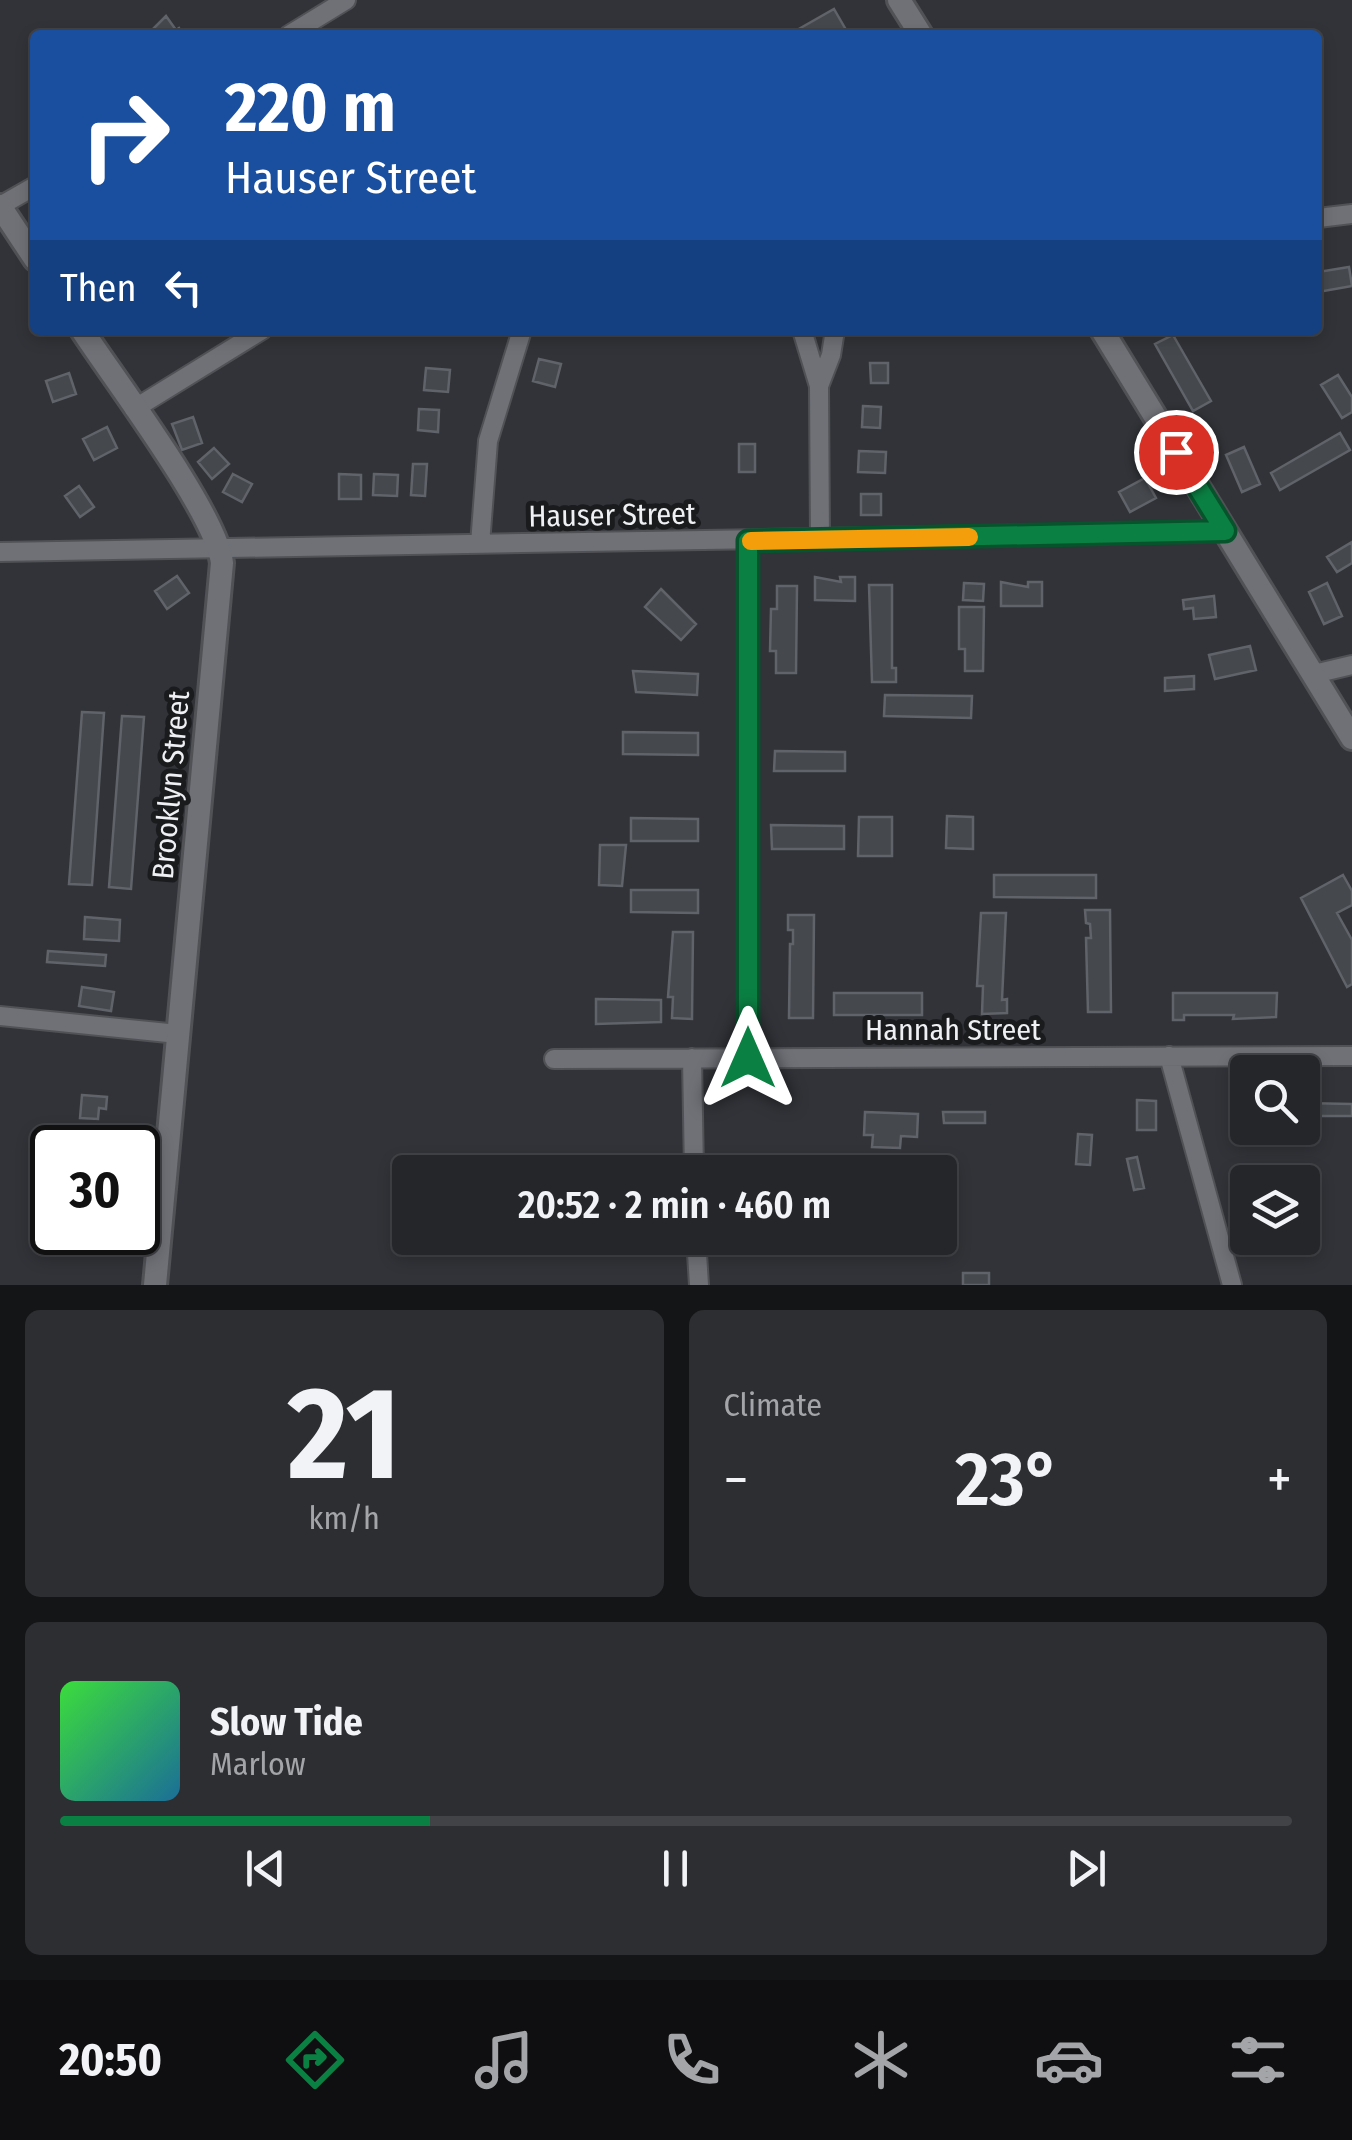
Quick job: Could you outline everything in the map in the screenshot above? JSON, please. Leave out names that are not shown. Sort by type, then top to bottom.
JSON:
[{"type":"street","points":[[297,30],[346,0]]},
{"type":"street","points":[[899,0],[918,30]]},
{"type":"street","points":[[30,189],[0,206],[30,251]]},
{"type":"street","points":[[1322,218],[1352,214]]},
{"type":"street","points":[[85,335],[200,509],[220,548]]},
{"type":"street","points":[[134,410],[254,335]]},
{"type":"street","points":[[480,544],[488,441],[520,335]]},
{"type":"street","points":[[803,335],[820,386]]},
{"type":"street","points":[[820,540],[820,386],[833,335]]},
{"type":"street","points":[[1105,335],[1352,738]]},
{"type":"street","name":"Hauser Street","points":[[0,552],[1225,531]]},
{"type":"street","points":[[748,541],[748,1058]]},
{"type":"street","name":"Brooklyn Street","points":[[155,1285],[220,548]]},
{"type":"street","points":[[1314,674],[1352,664]]},
{"type":"street","points":[[0,1016],[178,1034]]},
{"type":"street","points":[[1169,1056],[1232,1285]]},
{"type":"street","name":"Hannah Street","points":[[554,1059],[1352,1056]]},
{"type":"street","points":[[692,1058],[694,1155]]},
{"type":"street","points":[[697,1255],[699,1285]]},
{"type":"building","points":[[834,9],[846,30],[797,30]]},
{"type":"building","points":[[166,16],[176,30],[152,30]]},
{"type":"building","points":[[1349,267],[1352,286],[1322,291],[1322,271]]},
{"type":"building","points":[[1173,335],[1211,401],[1193,411],[1155,344]]},
{"type":"building","points":[[539,359],[561,364],[555,387],[533,381]]},
{"type":"building","points":[[870,363],[888,363],[888,383],[871,383]]},
{"type":"building","points":[[426,368],[450,370],[448,392],[424,390]]},
{"type":"building","points":[[69,373],[76,394],[53,402],[46,381]]},
{"type":"building","points":[[1338,375],[1352,397],[1352,412],[1342,418],[1321,385]]},
{"type":"building","points":[[863,406],[881,407],[880,428],[862,427]]},
{"type":"building","points":[[419,409],[439,410],[438,432],[418,430]]},
{"type":"building","points":[[193,417],[202,443],[182,450],[172,424]]},
{"type":"building","points":[[107,427],[117,448],[94,460],[83,439]]},
{"type":"building","points":[[1340,433],[1350,450],[1280,490],[1271,473]]},
{"type":"building","points":[[739,444],[755,444],[755,472],[739,472]]},
{"type":"building","points":[[1244,447],[1260,484],[1242,492],[1226,455]]},
{"type":"building","points":[[214,448],[229,464],[212,479],[198,462]]},
{"type":"building","points":[[859,451],[886,452],[885,473],[858,472]]},
{"type":"building","points":[[413,464],[427,464],[425,496],[411,495]]},
{"type":"building","points":[[233,474],[252,484],[242,502],[223,492]]},
{"type":"building","points":[[339,474],[361,475],[361,499],[339,499]]},
{"type":"building","points":[[374,474],[398,475],[397,496],[373,495]]},
{"type":"building","points":[[1145,478],[1156,498],[1130,512],[1119,492]]},
{"type":"building","points":[[79,486],[94,507],[80,517],[65,496]]},
{"type":"building","points":[[861,494],[881,494],[881,515],[861,515]]},
{"type":"building","points":[[1352,542],[1352,563],[1337,572],[1327,557]]},
{"type":"building","points":[[177,576],[189,593],[167,609],[155,591]]},
{"type":"building","points":[[815,577],[841,582],[840,577],[855,577],[855,601],[815,600]]},
{"type":"building","points":[[1001,582],[1028,587],[1028,582],[1042,582],[1042,606],[1001,606]]},
{"type":"building","points":[[964,583],[984,584],[983,601],[963,600]]},
{"type":"building","points":[[1327,583],[1342,616],[1324,624],[1309,592]]},
{"type":"building","points":[[869,585],[892,585],[892,668],[896,668],[896,682],[872,682]]},
{"type":"building","points":[[777,586],[797,586],[796,673],[776,673],[776,651],[770,651],[771,609],[777,609]]},
{"type":"building","points":[[661,589],[696,624],[681,640],[645,607]]},
{"type":"building","points":[[1214,596],[1216,617],[1194,619],[1193,608],[1184,609],[1183,600]]},
{"type":"building","points":[[959,607],[984,607],[983,671],[965,671],[965,649],[959,649]]},
{"type":"building","points":[[1250,646],[1256,670],[1215,679],[1209,655]]},
{"type":"building","points":[[633,671],[698,674],[697,695],[636,692]]},
{"type":"building","points":[[1194,676],[1194,689],[1165,691],[1165,678]]},
{"type":"building","points":[[885,695],[972,696],[971,718],[884,716]]},
{"type":"building","points":[[82,712],[104,713],[92,885],[69,884]]},
{"type":"building","points":[[122,716],[144,717],[131,889],[109,887]]},
{"type":"building","points":[[623,732],[698,733],[698,755],[623,754]]},
{"type":"building","points":[[775,751],[845,752],[845,771],[774,771]]},
{"type":"building","points":[[947,816],[973,817],[973,849],[946,848]]},
{"type":"building","points":[[859,817],[892,817],[892,856],[858,856]]},
{"type":"building","points":[[631,818],[698,819],[698,841],[631,841]]},
{"type":"building","points":[[771,825],[844,826],[844,849],[772,849]]},
{"type":"building","points":[[600,845],[626,845],[622,886],[599,885]]},
{"type":"building","points":[[994,875],[1096,875],[1096,898],[994,897]]},
{"type":"building","points":[[1343,875],[1352,891],[1352,905],[1337,913],[1352,940],[1352,984],[1347,987],[1301,898]]},
{"type":"building","points":[[631,890],[698,890],[698,913],[631,912]]},
{"type":"building","points":[[1085,910],[1110,910],[1111,1012],[1088,1012],[1086,938],[1091,938]]},
{"type":"building","points":[[981,913],[1006,913],[1002,1000],[1007,999],[1007,1013],[982,1014],[983,986],[977,986]]},
{"type":"building","points":[[788,915],[814,915],[813,1018],[789,1018],[793,930],[788,930]]},
{"type":"building","points":[[85,917],[120,920],[119,941],[84,939]]},
{"type":"building","points":[[673,932],[693,932],[692,1019],[672,1018],[673,997],[668,997]]},
{"type":"building","points":[[48,951],[106,955],[105,966],[47,962]]},
{"type":"building","points":[[82,987],[114,992],[111,1011],[79,1006]]},
{"type":"building","points":[[834,993],[922,993],[922,1015],[834,1015]]},
{"type":"building","points":[[1173,993],[1277,993],[1276,1017],[1184,1015],[1184,1020],[1173,1020]]},
{"type":"building","points":[[596,999],[661,1000],[661,1022],[596,1024]]},
{"type":"building","points":[[82,1095],[107,1097],[106,1109],[99,1108],[98,1119],[80,1118]]},
{"type":"building","points":[[1137,1100],[1156,1101],[1156,1130],[1137,1130]]},
{"type":"building","points":[[1320,1103],[1352,1104],[1352,1116],[1320,1116]]},
{"type":"building","points":[[865,1112],[918,1114],[917,1137],[901,1136],[900,1148],[872,1147],[873,1135],[864,1135]]},
{"type":"building","points":[[943,1112],[985,1112],[985,1123],[944,1123]]},
{"type":"building","points":[[1078,1134],[1092,1135],[1090,1165],[1076,1164]]},
{"type":"building","points":[[1137,1157],[1144,1188],[1134,1190],[1127,1159]]},
{"type":"building","points":[[963,1273],[989,1273],[989,1285],[963,1285]]},
{"type":"slow traffic","points":[[751,541],[969,537]]},
{"type":"route","points":[[748,1058],[748,541],[1225,531],[1176,452]]}]
